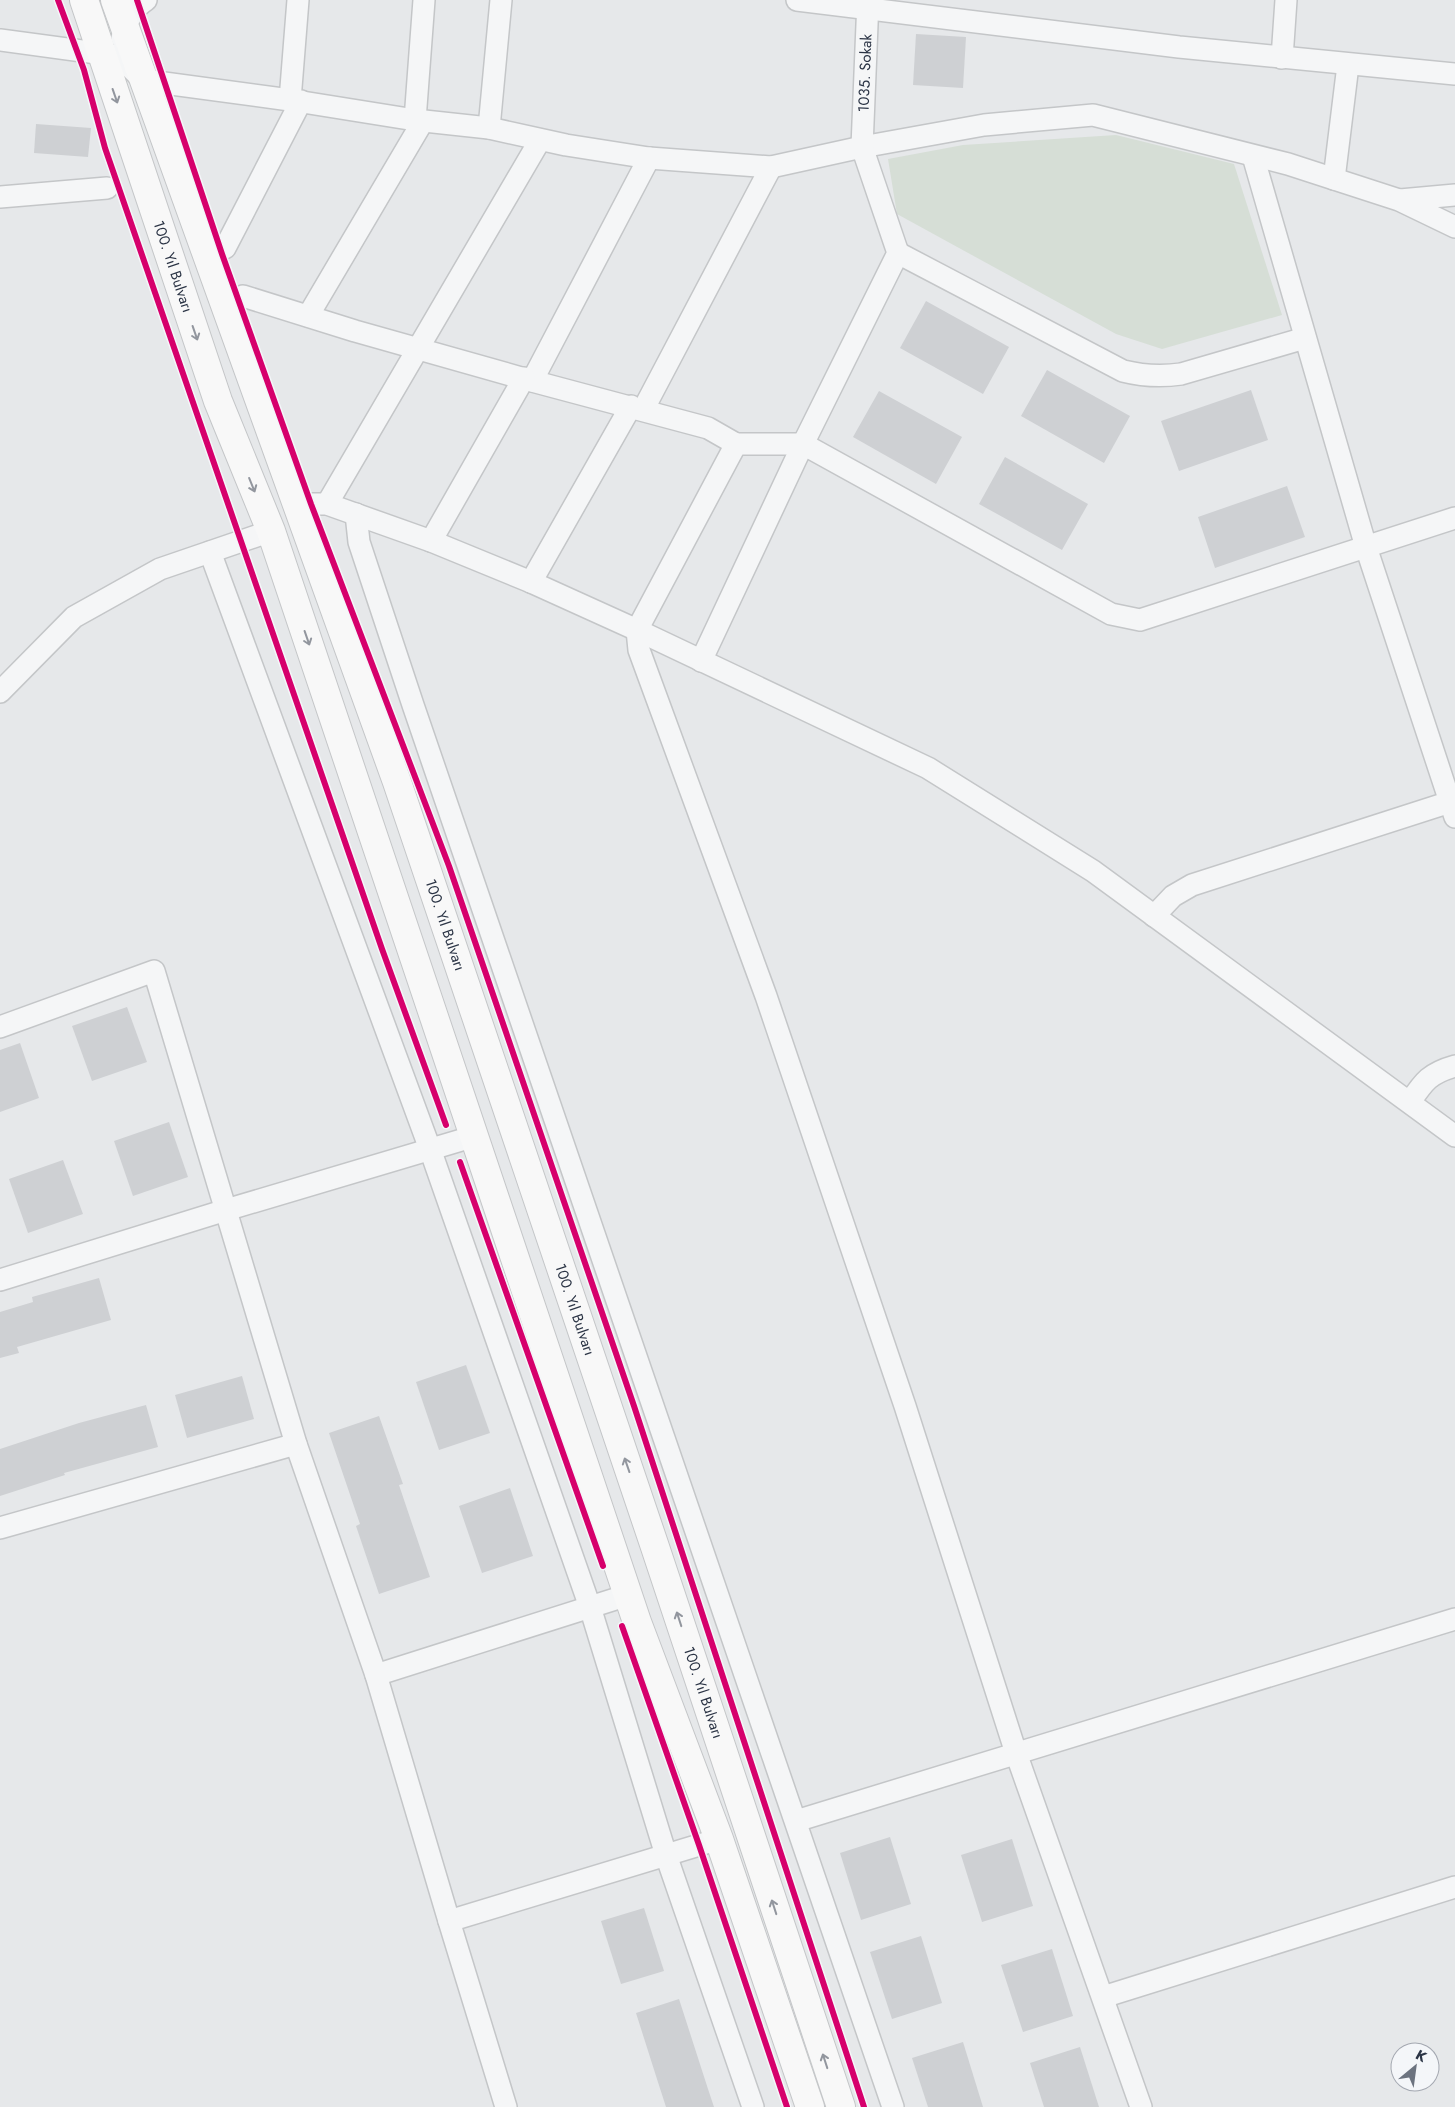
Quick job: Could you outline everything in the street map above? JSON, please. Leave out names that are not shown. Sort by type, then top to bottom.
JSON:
[{"type":"main road","name":"100. Yıl Bulvarı","points":[[84,0],[110,55],[218,401],[271,531],[628,1595],[719,1839],[810,2107]]},
{"type":"main road","name":"100. Yıl Bulvarı","points":[[115,0],[397,782],[655,1547],[841,2107]]},
{"type":"main road","points":[[271,531],[299,514]]},
{"type":"street","points":[[110,55],[136,8],[146,0]]},
{"type":"street","points":[[225,248],[295,100],[298,0]]},
{"type":"street","points":[[308,316],[419,121],[424,0]]},
{"type":"street","points":[[489,128],[501,0]]},
{"type":"street","points":[[797,0],[868,4],[1180,47],[1455,74]]},
{"type":"street","points":[[1282,58],[1286,0]]},
{"type":"street","name":"1035. Sokak","points":[[862,147],[868,4]]},
{"type":"street","points":[[0,40],[110,55],[142,79],[295,100],[419,121],[489,128],[540,140],[649,158],[771,167],[862,147],[984,125],[1093,115],[1288,164],[1400,200],[1455,227]]},
{"type":"street","points":[[1334,179],[1348,65]]},
{"type":"street","points":[[327,504],[540,140]]},
{"type":"street","points":[[862,147],[898,253],[1123,371],[1166,376],[1181,374],[1305,338]]},
{"type":"street","points":[[1154,916],[1173,896],[1192,886],[1452,810],[1366,547],[1253,156]]},
{"type":"street","points":[[431,541],[528,380],[649,158]]},
{"type":"street","points":[[530,582],[637,408],[771,167]]},
{"type":"street","points":[[0,197],[107,188]]},
{"type":"street","points":[[1400,200],[1455,195]]},
{"type":"street","points":[[702,661],[803,444],[898,253]]},
{"type":"street","points":[[242,296],[418,349],[708,428],[736,444],[803,444],[1111,614],[1140,620],[1455,518]]},
{"type":"street","points":[[736,444],[637,630],[639,650],[766,996],[905,1406],[1016,1753],[1141,2107]]},
{"type":"street","points":[[299,514],[311,504],[327,504],[431,541],[530,582],[637,630],[928,768],[1093,871],[1455,1136]]},
{"type":"street","points":[[356,514],[359,542],[413,705],[893,2107]]},
{"type":"street","points":[[0,692],[74,617],[160,569],[271,531]]},
{"type":"street","points":[[210,552],[430,1149],[590,1607],[666,1855],[753,2107]]},
{"type":"street","points":[[0,1026],[154,971],[296,1444],[376,1675],[506,2107]]},
{"type":"street","points":[[1410,1102],[1424,1081],[1439,1071],[1455,1066]]},
{"type":"street","points":[[0,1280],[475,1136]]},
{"type":"street","points":[[0,1528],[296,1444]]},
{"type":"street","points":[[376,1675],[628,1595]]},
{"type":"street","points":[[796,1821],[1455,1619]]},
{"type":"street","points":[[449,1921],[719,1839]]},
{"type":"street","points":[[1103,1997],[1455,1887]]},
{"type":"shaded area","points":[[1116,135],[1234,164],[1282,315],[1162,349],[1116,334],[897,214],[888,159],[963,145]]},
{"type":"building","points":[[916,34],[966,37],[963,88],[913,85]]},
{"type":"building","points":[[36,124],[91,128],[88,157],[34,153]]},
{"type":"building","points":[[926,301],[1009,347],[983,394],[900,348]]},
{"type":"building","points":[[1047,370],[1130,416],[1104,463],[1021,416]]},
{"type":"building","points":[[1251,390],[1268,440],[1179,471],[1161,421]]},
{"type":"building","points":[[879,391],[962,437],[936,484],[853,437]]},
{"type":"building","points":[[1005,457],[1088,504],[1062,550],[979,504]]},
{"type":"building","points":[[1287,486],[1305,537],[1215,568],[1198,517]]},
{"type":"building","points":[[127,1007],[147,1062],[92,1081],[72,1026]]},
{"type":"building","points":[[20,1043],[39,1098],[0,1112],[0,1050]]},
{"type":"building","points":[[169,1122],[188,1177],[133,1196],[114,1141]]},
{"type":"building","points":[[63,1160],[83,1214],[28,1233],[9,1179]]},
{"type":"building","points":[[99,1278],[111,1320],[17,1347],[19,1353],[0,1358],[0,1312],[33,1302],[32,1297]]},
{"type":"building","points":[[466,1365],[490,1433],[439,1450],[416,1382]]},
{"type":"building","points":[[242,1376],[254,1419],[187,1438],[175,1395]]},
{"type":"building","points":[[146,1405],[158,1447],[64,1473],[65,1475],[0,1496],[0,1449],[79,1423]]},
{"type":"building","points":[[379,1416],[403,1484],[399,1485],[430,1577],[379,1594],[356,1526],[360,1524],[329,1433]]},
{"type":"building","points":[[510,1488],[533,1556],[482,1573],[459,1506]]},
{"type":"building","points":[[890,1837],[911,1904],[861,1920],[840,1853]]},
{"type":"building","points":[[1012,1839],[1033,1906],[982,1922],[961,1855]]},
{"type":"building","points":[[644,1908],[664,1971],[621,1984],[601,1921]]},
{"type":"building","points":[[921,1936],[942,2003],[892,2019],[870,1952]]},
{"type":"building","points":[[1052,1949],[1073,2016],[1023,2032],[1001,1965]]},
{"type":"building","points":[[679,1999],[714,2107],[666,2107],[636,2013]]},
{"type":"building","points":[[963,2042],[983,2107],[928,2107],[912,2058]]},
{"type":"building","points":[[1080,2047],[1099,2107],[1044,2107],[1030,2063]]},
{"type":"cycle path","points":[[58,0],[84,70],[105,148],[382,949],[446,1125]]},
{"type":"cycle path","points":[[137,0],[222,254],[311,504],[449,866],[634,1406],[864,2107]]},
{"type":"cycle path","points":[[460,1162],[603,1566]]},
{"type":"cycle path","points":[[622,1626],[699,1845],[787,2107]]}]
